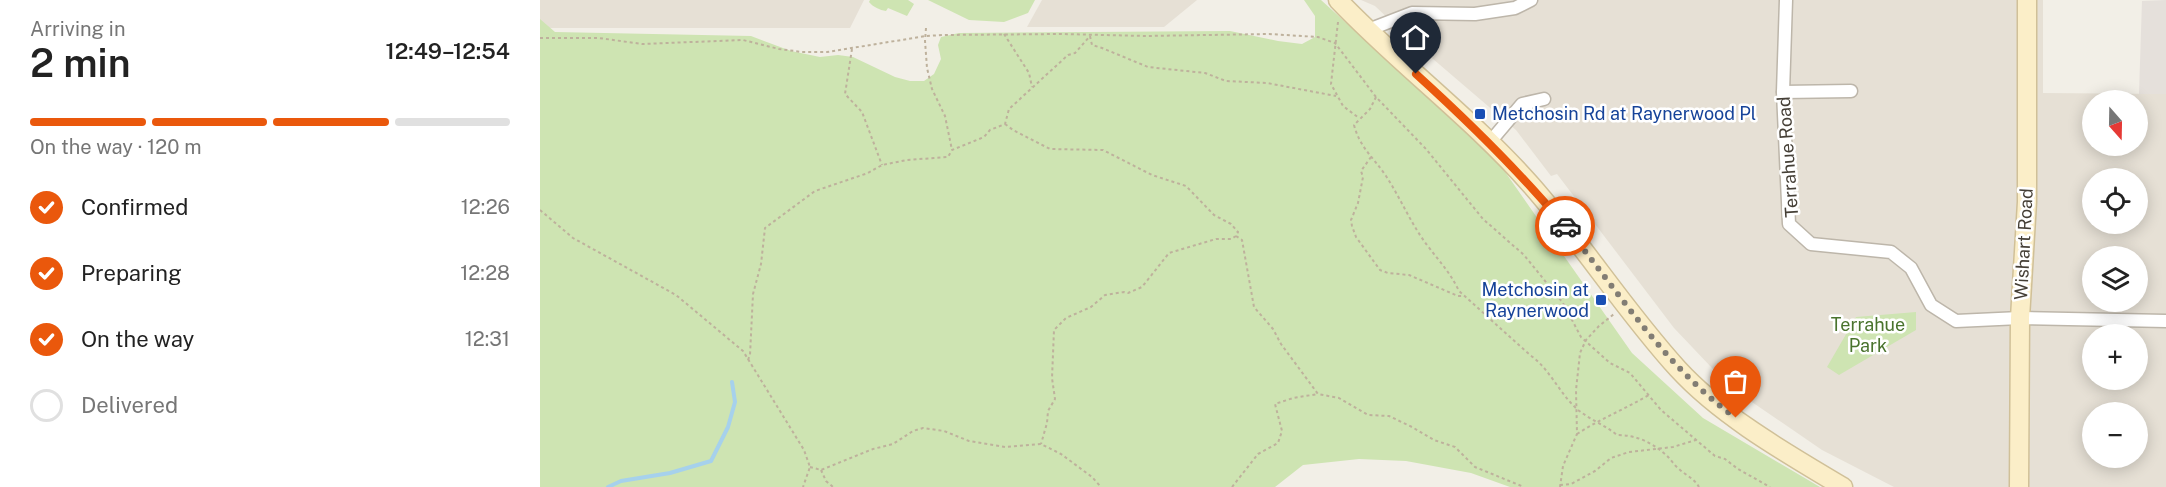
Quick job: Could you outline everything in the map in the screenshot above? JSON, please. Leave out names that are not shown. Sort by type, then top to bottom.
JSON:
[{"type":"main road","name":"Wishart Road","points":[[2019,487],[2020,318],[2027,202],[2027,0]]},
{"type":"main road","points":[[1342,4],[1490,142],[1530,184],[1679,370],[1719,406],[1769,441],[1843,487]]},
{"type":"street","points":[[1475,14],[1476,0]]},
{"type":"street","points":[[1368,30],[1412,13],[1475,14],[1515,8],[1531,0]]},
{"type":"street","name":"Terrahue Road","points":[[1786,0],[1783,92],[1789,224],[1811,244],[1891,252],[1911,268],[1931,305],[1956,321],[2020,318],[2166,321]]},
{"type":"street","points":[[1783,92],[1851,91]]},
{"type":"street","points":[[1490,142],[1522,104],[1544,99]]},
{"type":"path","points":[[1342,4],[1331,84],[1343,106],[1359,118]]},
{"type":"path","points":[[926,28],[927,68],[932,89],[945,116],[952,150]]},
{"type":"path","points":[[1004,34],[1029,73],[1032,87]]},
{"type":"path","points":[[540,38],[599,38],[642,44],[743,40],[802,52],[852,49],[926,36],[1269,34],[1318,37],[1335,44],[1376,96],[1426,149],[1484,219],[1524,255],[1563,303],[1581,337],[1610,363],[1630,373],[1661,410],[1715,456],[1725,459],[1770,487]]},
{"type":"path","points":[[1005,123],[1008,109],[1068,55],[1075,54],[1090,36]]},
{"type":"path","points":[[1090,36],[1092,45],[1148,67],[1205,73],[1226,81],[1268,83],[1336,96]]},
{"type":"path","points":[[852,49],[845,94],[862,112],[882,165]]},
{"type":"path","points":[[1376,96],[1370,109],[1354,125],[1359,141],[1386,176],[1428,246],[1438,256],[1454,280],[1458,291],[1541,363],[1576,408],[1617,435],[1631,435],[1642,439],[1666,454],[1678,468],[1696,481],[1699,487]]},
{"type":"path","points":[[748,360],[753,294],[761,264],[765,228],[815,191],[867,173],[882,165],[907,160],[948,157],[952,150],[984,136],[990,130],[1005,123]]},
{"type":"path","points":[[1005,123],[1013,130],[1050,149],[1103,150],[1152,175],[1186,186],[1214,215],[1231,224],[1238,232],[1231,239],[1216,239],[1169,253],[1142,287],[1128,293],[1105,295],[1091,307],[1066,318],[1054,330],[1052,378],[1055,399],[1048,411],[1041,444]]},
{"type":"path","points":[[1371,157],[1361,171],[1363,177],[1358,203],[1351,220],[1356,237],[1380,270],[1409,275],[1458,296],[1464,296]]},
{"type":"path","points":[[540,210],[573,238],[676,295],[742,351],[804,450],[810,467],[803,487]]},
{"type":"path","points":[[1236,236],[1242,240],[1254,307],[1273,329],[1281,344],[1318,394]]},
{"type":"path","points":[[1625,305],[1599,326],[1586,340],[1580,353],[1576,434],[1563,466],[1560,486],[1571,484],[1595,471],[1611,458],[1629,452],[1673,447],[1696,440]]},
{"type":"path","points":[[1232,487],[1258,454],[1278,443],[1282,431],[1275,404],[1318,394],[1339,398],[1368,415],[1389,416],[1434,440],[1455,447],[1474,466],[1524,487]]},
{"type":"path","points":[[1576,434],[1649,395]]},
{"type":"path","points":[[810,467],[821,470],[873,449],[892,444],[913,431],[923,428],[944,431],[969,441],[1005,447],[1041,444],[1061,454],[1092,477],[1101,487]]},
{"type":"path","points":[[821,470],[826,481],[833,487]]},
{"type":"shaded area","points":[[540,0],[864,0],[850,28],[540,28]]},
{"type":"shaded area","points":[[1042,0],[1197,0],[1164,27],[1027,27]]},
{"type":"shaded area","points":[[1361,0],[2043,0],[2043,93],[2082,93],[2082,156],[2148,156],[2148,94],[2166,94],[2166,487],[1894,487],[1822,450],[1730,387],[1674,328],[1557,174],[1551,176],[1516,130],[1412,41],[1375,6]]},
{"type":"shaded area","points":[[2166,0],[2166,94],[2148,94],[2148,90],[2139,90],[2142,1]]},
{"type":"green space","points":[[870,0],[908,0],[914,4],[907,16],[888,8],[886,11],[879,9],[869,2]]},
{"type":"green space","points":[[928,0],[1035,0],[1028,13],[1004,22],[969,20]]},
{"type":"green space","points":[[1304,0],[1321,0],[1496,159],[1632,353],[1703,418],[1820,487],[1510,487],[1471,473],[1406,461],[1359,459],[1303,465],[1275,487],[540,487],[540,19],[555,32],[751,36],[791,51],[820,57],[838,55],[853,57],[895,77],[910,81],[924,81],[934,74],[941,59],[938,45],[941,37],[959,33],[1230,31],[1302,44],[1315,37],[1315,16]]},
{"type":"green space","name":"Terrahue Park","points":[[1916,312],[1916,330],[1839,375],[1827,367],[1856,317]]},
{"type":"waterway","points":[[608,487],[621,481],[670,473],[711,461],[728,427],[735,402],[732,382]]},
{"type":"way so far","points":[[1565,226],[1625,305],[1679,370],[1736,418]]},
{"type":"place","name":"Metchosin Rd at Raynerwood Pl","points":[[1480,114]]},
{"type":"place","name":"Metchosin at Raynerwood","points":[[1601,300]]},
{"type":"route","points":[[1416,74],[1490,142],[1530,184],[1565,226]]}]
